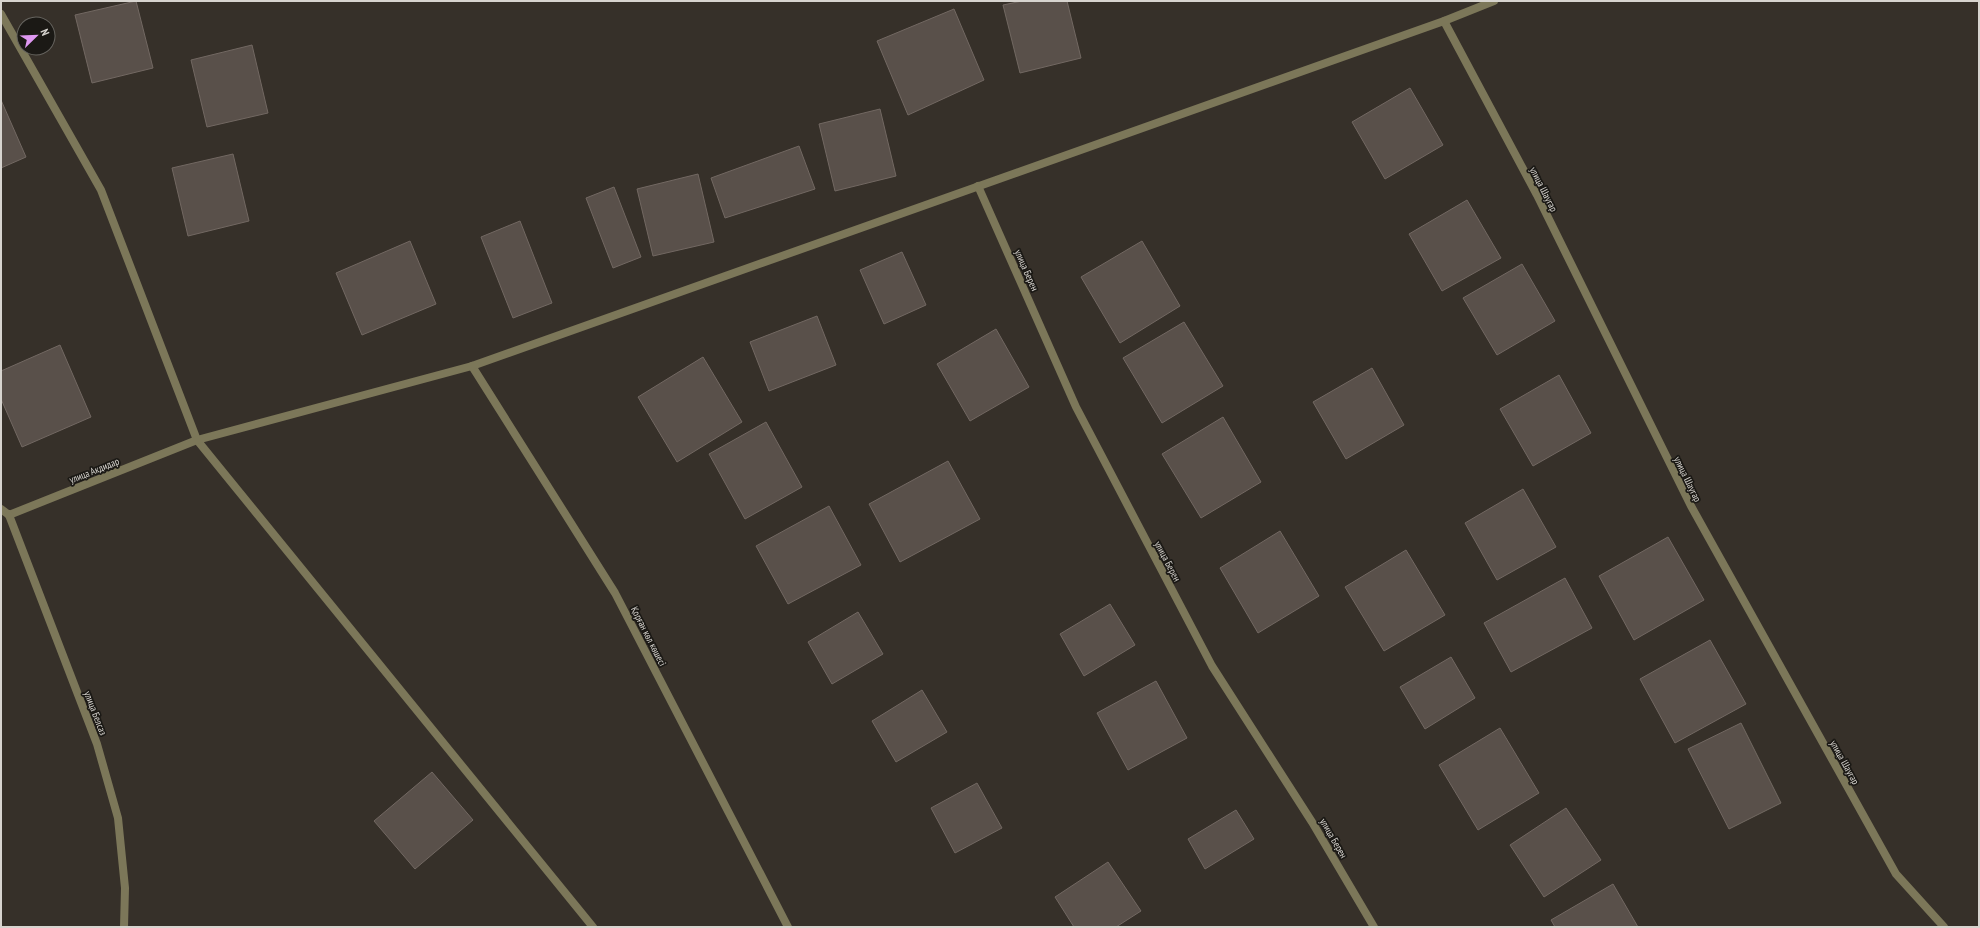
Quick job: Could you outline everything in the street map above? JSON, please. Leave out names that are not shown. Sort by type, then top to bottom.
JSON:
[{"type":"street","name":"улица Акдидар","points":[[9,515],[197,440],[472,366],[1444,21],[1494,1]]},
{"type":"street","points":[[1,14],[101,190],[197,440],[593,927]]},
{"type":"street","name":"улица Шаугар","points":[[1444,21],[1537,195],[1690,506],[1896,874],[1944,927]]},
{"type":"street","name":"улица Берен","points":[[978,186],[1076,407],[1212,666],[1312,822],[1374,927]]},
{"type":"street","name":"Қорған көл көшесі","points":[[472,366],[615,593],[788,927]]},
{"type":"street","points":[[1,509],[9,515]]},
{"type":"street","name":"улица Белсаз","points":[[9,515],[98,744],[118,818],[126,888],[124,927]]},
{"type":"building","points":[[136,1],[153,68],[92,83],[75,15]]},
{"type":"building","points":[[1022,1],[1067,1],[1081,58],[1020,73],[1003,5]]},
{"type":"building","points":[[954,9],[984,80],[908,115],[877,41]]},
{"type":"building","points":[[252,45],[268,113],[207,127],[191,60]]},
{"type":"building","points":[[1410,88],[1443,145],[1385,179],[1352,122]]},
{"type":"building","points":[[1,100],[26,157],[1,168]]},
{"type":"building","points":[[880,109],[896,176],[835,191],[819,124]]},
{"type":"building","points":[[799,146],[815,189],[725,218],[711,178]]},
{"type":"building","points":[[233,154],[249,221],[188,236],[172,168]]},
{"type":"building","points":[[698,174],[714,242],[653,256],[637,189]]},
{"type":"building","points":[[614,187],[641,257],[613,268],[586,198]]},
{"type":"building","points":[[1467,200],[1501,258],[1442,291],[1409,234]]},
{"type":"building","points":[[520,221],[552,303],[513,318],[481,237]]},
{"type":"building","points":[[410,241],[436,304],[362,335],[336,273]]},
{"type":"building","points":[[1142,241],[1180,306],[1120,343],[1081,277]]},
{"type":"building","points":[[902,252],[926,305],[884,324],[860,270]]},
{"type":"building","points":[[1522,264],[1555,321],[1497,355],[1463,298]]},
{"type":"building","points":[[817,316],[836,365],[769,391],[750,342]]},
{"type":"building","points":[[1184,322],[1223,386],[1162,423],[1123,358]]},
{"type":"building","points":[[996,329],[1029,387],[970,421],[937,364]]},
{"type":"building","points":[[60,345],[91,417],[22,447],[1,399],[1,371]]},
{"type":"building","points":[[703,357],[742,422],[677,462],[638,397]]},
{"type":"building","points":[[1372,368],[1404,425],[1346,459],[1313,402]]},
{"type":"building","points":[[1559,375],[1591,433],[1533,466],[1500,409]]},
{"type":"building","points":[[1223,417],[1261,482],[1201,518],[1162,454]]},
{"type":"building","points":[[766,422],[802,487],[745,519],[709,454]]},
{"type":"building","points":[[948,461],[980,519],[900,562],[869,504]]},
{"type":"building","points":[[1523,489],[1556,547],[1497,580],[1465,523]]},
{"type":"building","points":[[829,506],[861,565],[788,604],[756,546]]},
{"type":"building","points":[[1280,531],[1319,596],[1258,633],[1220,568]]},
{"type":"building","points":[[1668,537],[1704,600],[1634,640],[1599,576]]},
{"type":"building","points":[[1406,550],[1445,615],[1384,651],[1345,587]]},
{"type":"building","points":[[1565,578],[1592,628],[1511,672],[1484,623]]},
{"type":"building","points":[[1110,604],[1135,645],[1084,676],[1060,634]]},
{"type":"building","points":[[858,612],[883,654],[832,684],[808,642]]},
{"type":"building","points":[[1710,640],[1746,704],[1675,743],[1640,679]]},
{"type":"building","points":[[1451,657],[1475,698],[1425,729],[1400,687]]},
{"type":"building","points":[[1156,681],[1187,738],[1128,770],[1097,713]]},
{"type":"building","points":[[922,690],[947,732],[896,762],[872,721]]},
{"type":"building","points":[[1741,723],[1781,803],[1729,829],[1688,749]]},
{"type":"building","points":[[1500,728],[1539,793],[1478,830],[1439,765]]},
{"type":"building","points":[[432,772],[473,820],[415,869],[374,821]]},
{"type":"building","points":[[977,783],[1002,828],[955,853],[931,808]]},
{"type":"building","points":[[1566,808],[1601,860],[1544,897],[1510,845]]},
{"type":"building","points":[[1236,810],[1254,839],[1205,869],[1188,839]]},
{"type":"building","points":[[1108,862],[1141,911],[1116,927],[1074,927],[1055,897]]},
{"type":"building","points":[[1613,884],[1638,927],[1555,927],[1551,920]]}]
